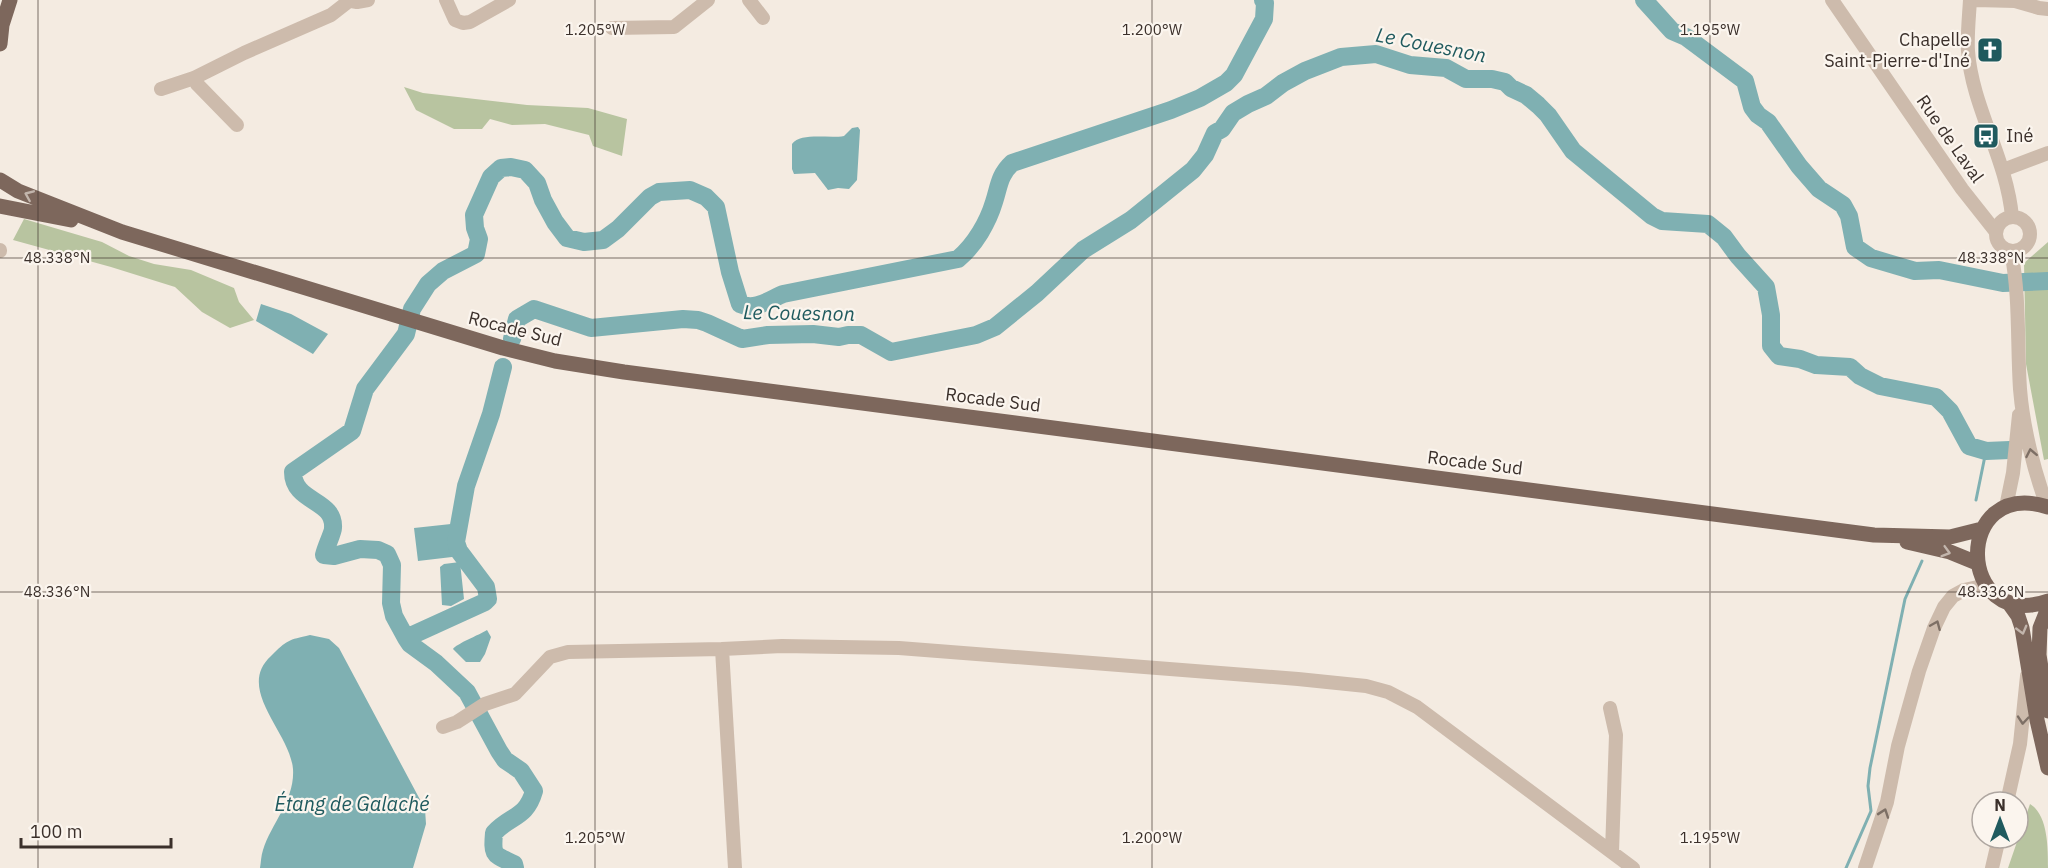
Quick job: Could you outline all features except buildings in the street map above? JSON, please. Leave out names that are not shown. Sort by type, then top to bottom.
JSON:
[{"type":"main road","points":[[0,44],[6,4]]},
{"type":"main road","name":"Rocade Sud","points":[[0,180],[18,191],[122,232],[513,351],[555,360],[624,372],[1874,534],[1950,537],[1982,529]]},
{"type":"main road","name":"Rocade Sud","points":[[0,206],[122,232]]},
{"type":"main road","points":[[2048,506],[2020,503],[2006,507],[1993,516],[1982,529],[1977,545],[1980,575],[1996,595],[2008,602],[2023,605],[2048,601]]},
{"type":"main road","name":"Rocade Sud","points":[[1874,534],[1950,552],[1977,563]]},
{"type":"main road","points":[[2008,602],[2018,616],[2022,628],[2037,720],[2048,768]]},
{"type":"main road","points":[[2048,608],[2040,628],[2039,655],[2048,711]]},
{"type":"street","points":[[161,89],[194,78],[244,53],[331,15],[347,1],[368,0]]},
{"type":"street","points":[[446,0],[455,20],[463,23],[470,22],[508,0]]},
{"type":"street","points":[[612,28],[674,27],[708,0]]},
{"type":"street","points":[[749,0],[763,18]]},
{"type":"street","name":"Rue de Laval","points":[[1832,0],[1962,189],[1979,209],[2003,224]]},
{"type":"street","points":[[1970,0],[1968,52],[1976,90],[2003,170],[2011,203],[2003,224],[1998,242],[2005,249],[2014,251],[2026,244],[2030,234],[2029,228],[2022,220],[2003,224]]},
{"type":"street","points":[[1976,0],[2015,1],[2048,9]]},
{"type":"street","points":[[194,78],[197,84],[237,125]]},
{"type":"street","points":[[2003,170],[2048,153]]},
{"type":"street","points":[[2014,251],[2021,398],[2036,476],[2048,506]]},
{"type":"street","points":[[2006,507],[2013,473],[2021,398]]},
{"type":"street","points":[[1865,868],[1887,802],[1898,746],[1919,670],[1934,628],[1944,607],[1953,596],[1964,590],[1987,585]]},
{"type":"street","points":[[443,727],[457,722],[486,704],[515,694],[550,657],[568,652],[722,650],[782,646],[899,648],[1366,686],[1388,692],[1417,707],[1633,868]]},
{"type":"street","points":[[722,650],[735,868]]},
{"type":"street","points":[[2010,790],[2020,744],[2028,662]]},
{"type":"street","points":[[1610,708],[1616,735],[1612,852]]},
{"type":"street","points":[[1992,868],[1996,850]]},
{"type":"green space","points":[[404,87],[423,93],[527,105],[588,108],[627,119],[622,156],[593,146],[589,135],[545,124],[512,125],[490,119],[482,129],[454,129],[416,110]]},
{"type":"green space","points":[[24,219],[102,242],[129,256],[154,264],[191,270],[234,288],[239,302],[254,320],[230,328],[202,312],[175,287],[13,240]]},
{"type":"green space","points":[[2048,242],[2048,459],[2044,460],[2026,364],[2024,263]]},
{"type":"green space","points":[[2030,804],[2036,809],[2044,824],[2048,868],[2008,868],[2014,850],[2030,850]]},
{"type":"water","points":[[858,127],[860,130],[857,180],[849,189],[828,190],[815,173],[794,174],[792,144],[796,140],[808,137],[844,136],[852,128]]},
{"type":"water","points":[[261,304],[291,314],[328,334],[313,354],[256,321]]},
{"type":"water","points":[[451,524],[452,557],[418,561],[414,528]]},
{"type":"water","points":[[460,562],[464,599],[451,606],[442,605],[440,567],[444,564]]},
{"type":"water","points":[[487,630],[491,637],[480,662],[466,662],[453,649],[458,645]]},
{"type":"water","name":"Étang de Galaché","points":[[310,635],[329,639],[339,648],[425,809],[426,824],[413,868],[260,868],[262,852],[287,801],[293,780],[290,755],[261,696],[259,682],[261,669],[285,644]]},
{"type":"waterway","name":"Le Couesnon","points":[[515,868],[514,864],[494,851],[494,833],[527,807],[534,791],[521,771],[505,760],[467,692],[436,663],[410,644],[406,638],[394,616],[391,603],[392,565],[387,554],[378,550],[360,549],[334,556],[324,555],[333,530],[332,519],[328,511],[300,490],[293,472],[352,431],[365,389],[406,334],[412,309],[428,284],[443,271],[476,254],[479,239],[474,215],[491,177],[501,168],[511,167],[525,170],[537,183],[543,200],[567,238],[584,242],[603,240],[618,229],[650,197],[659,192],[690,190],[706,197],[716,207],[730,272],[740,304],[746,306],[767,302],[783,294],[958,259],[970,247],[984,225],[1002,177],[1012,163],[1171,110],[1200,98],[1226,83],[1234,75],[1264,19],[1265,3],[1263,0]]},
{"type":"waterway","name":"Le Couesnon","points":[[1644,0],[1672,31],[1686,37],[1745,81],[1752,107],[1758,115],[1768,122],[1799,166],[1819,189],[1843,205],[1849,216],[1855,247],[1871,258],[1915,271],[1939,270],[2003,283],[2048,281]]},
{"type":"waterway","name":"Le Couesnon","points":[[512,339],[517,319],[534,309],[591,328],[683,319],[707,323],[742,339],[768,335],[813,334],[839,337],[861,335],[891,352],[976,335],[995,327],[1037,293],[1083,250],[1131,220],[1193,170],[1205,155],[1215,133],[1222,129],[1233,113],[1266,96],[1305,71],[1341,57],[1376,54],[1410,65],[1446,68],[1466,79],[1492,79],[1505,82],[1511,88],[1526,95],[1548,115],[1573,151],[1652,216],[1662,221],[1708,224],[1724,237],[1766,287],[1771,315],[1771,346],[1779,356],[1800,359],[1816,365],[1850,367],[1860,376],[1880,386],[1936,397],[1950,411],[1969,446],[1986,451],[2010,450]]},
{"type":"waterway","name":"Le Couesnon","points":[[406,638],[488,599],[486,587],[459,551],[456,542],[466,486],[491,414],[503,367]]},
{"type":"waterway","points":[[1976,500],[1986,451]]},
{"type":"waterway","points":[[1846,868],[1871,811],[1868,786],[1870,768],[1905,599],[1922,561]]},
{"type":"place","name":"Chapelle Saint-Pierre-d'Iné","points":[[1990,50]]},
{"type":"place","name":"Iné","points":[[1986,136]]}]
